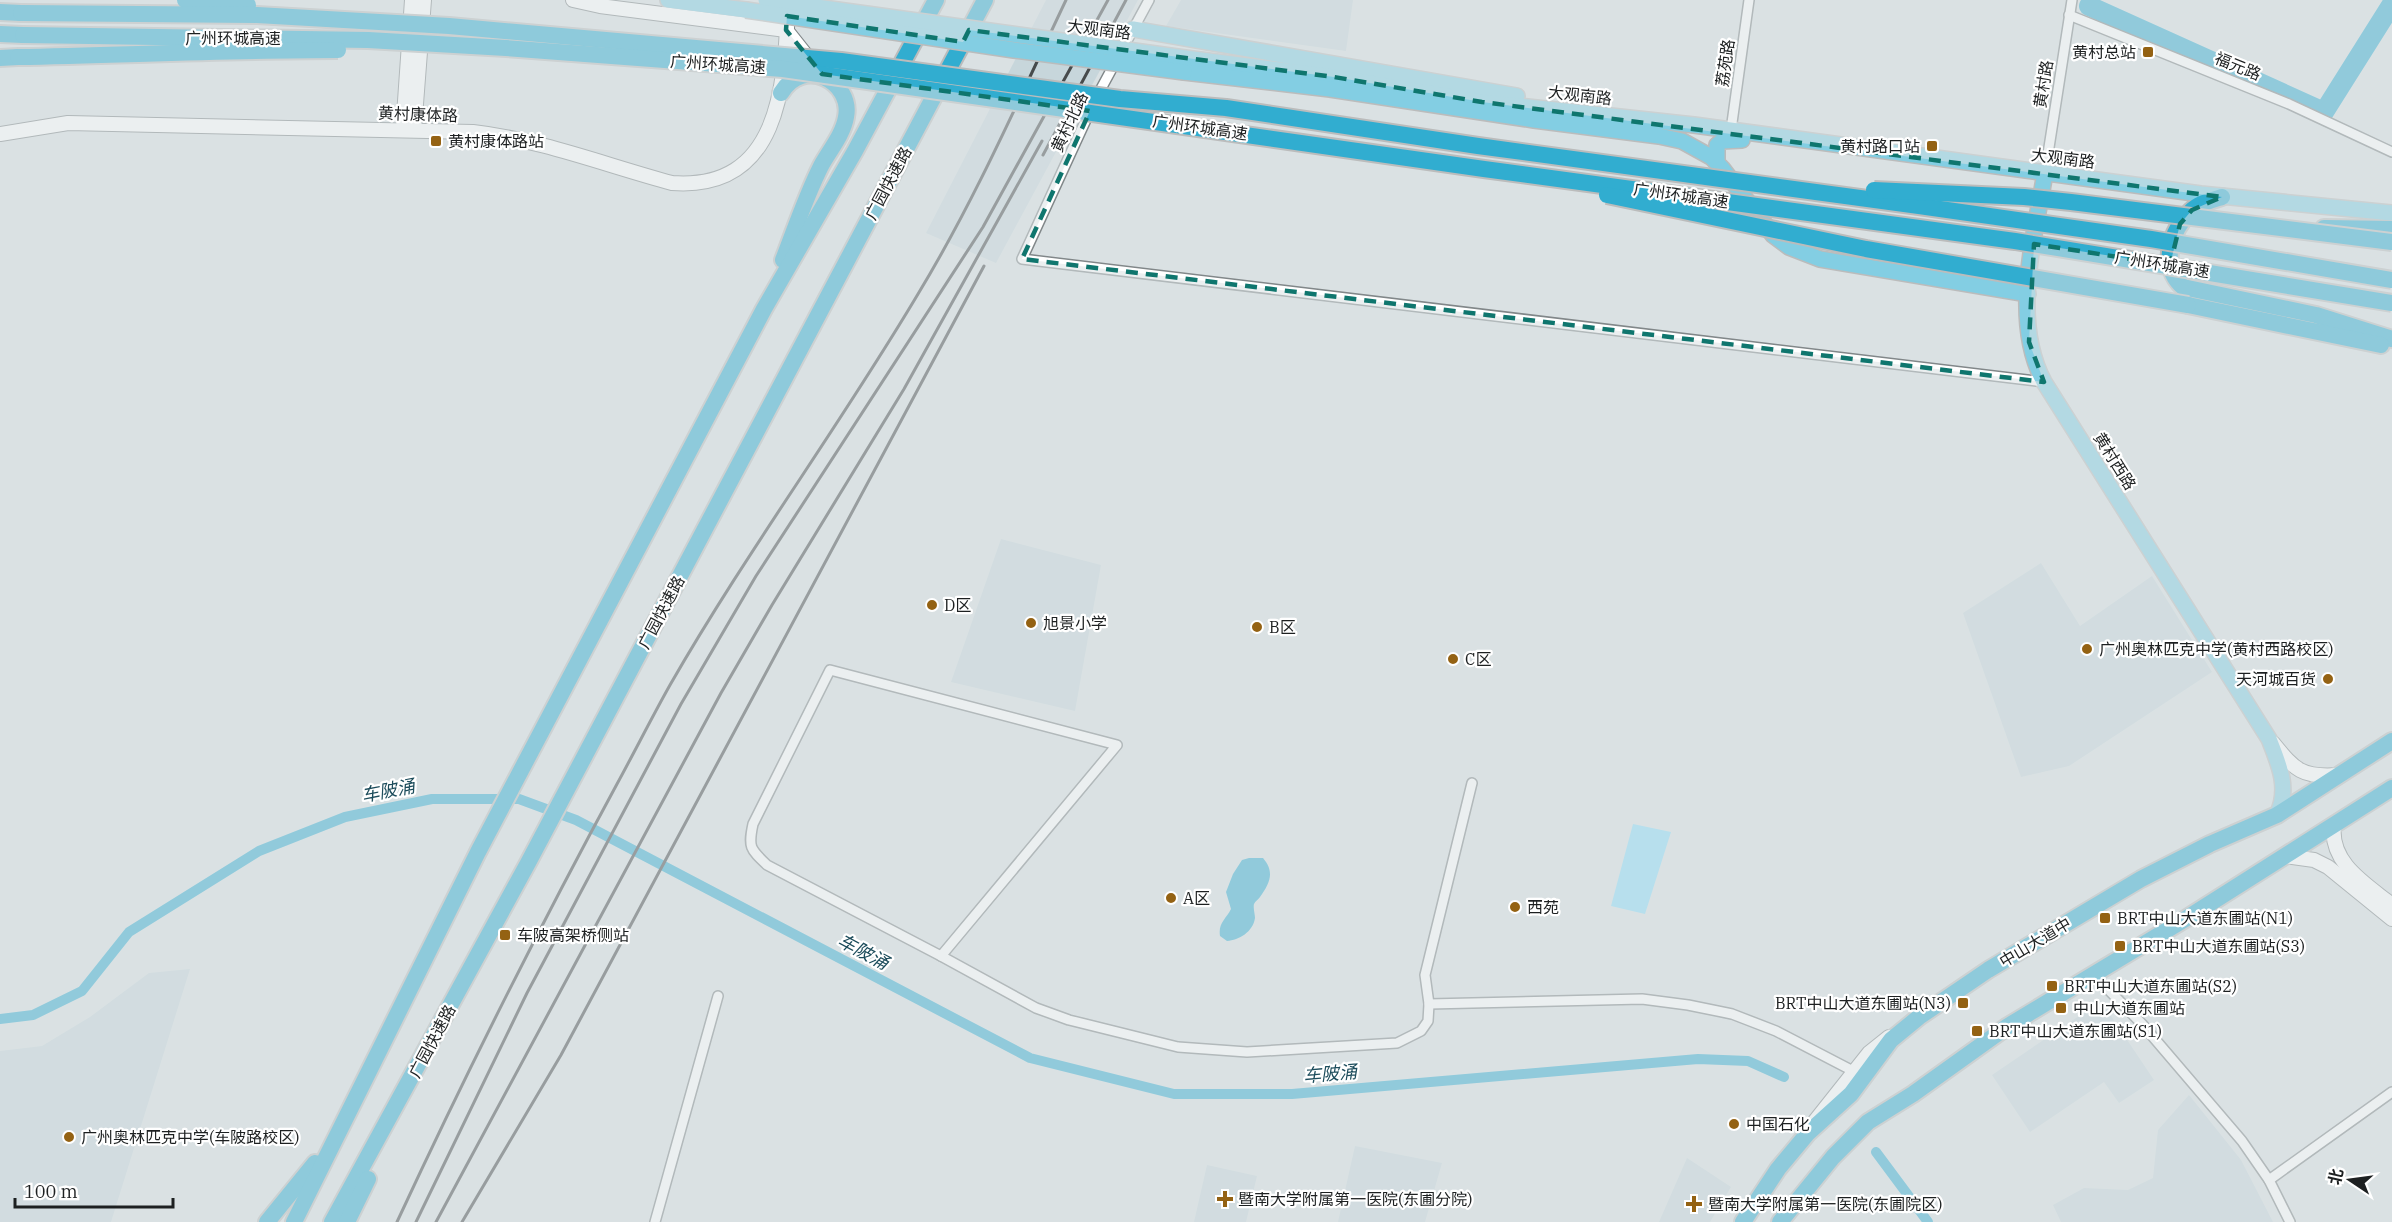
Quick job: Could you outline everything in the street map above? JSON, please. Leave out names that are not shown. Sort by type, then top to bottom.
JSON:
[{"type":"highway","points":[[185,0],[496,23],[726,49]]},
{"type":"highway","points":[[294,1222],[478,852],[536,746],[764,309],[855,151],[936,0]]},
{"type":"highway","name":"广园快速路","points":[[332,1222],[528,863],[985,0]]},
{"type":"highway","name":"广州环城高速","points":[[0,12],[257,15],[449,26],[841,61],[1120,99],[1226,108],[2151,239],[2392,280]]},
{"type":"highway","name":"广州环城高速","points":[[0,34],[379,41],[506,48],[819,75],[2027,243],[2392,303]]},
{"type":"highway","points":[[0,58],[143,55],[235,50],[381,50],[740,66],[819,75],[836,85],[842,94],[847,116],[813,182],[764,309]]},
{"type":"highway","points":[[781,93],[785,85],[797,76],[819,75]]},
{"type":"highway","points":[[1531,175],[1677,211],[1866,249],[2188,305],[2392,347]]},
{"type":"highway","points":[[1764,186],[2024,197],[2392,243]]},
{"type":"highway","points":[[2222,196],[2192,210],[2174,232],[2170,258],[2171,272],[2182,287],[2316,315],[2392,339]]},
{"type":"highway","points":[[2280,228],[2392,229]]},
{"type":"highway","name":"中山大道中","points":[[1743,1222],[1778,1169],[1808,1134],[1851,1094],[1883,1049],[1904,1028],[1979,976],[2141,879],[2202,848],[2277,815],[2390,744]]},
{"type":"highway","points":[[1780,1222],[1833,1157],[1868,1122],[1913,1094],[2008,1026],[2094,975],[2392,788]]},
{"type":"highway","points":[[347,1222],[425,1055]]},
{"type":"highway","points":[[267,1222],[334,1139]]},
{"type":"highway","points":[[280,1222],[334,1139]]},
{"type":"main road","name":"大观南路","points":[[668,0],[1014,50],[1334,77],[1482,102],[1731,130],[2222,196],[2392,213]]},
{"type":"main road","name":"大观南路","points":[[766,0],[1330,89],[1682,141],[1717,163],[1773,236],[1789,247],[1820,259],[2028,294]]},
{"type":"main road","points":[[1133,29],[1549,102],[1561,111]]},
{"type":"main road","points":[[1717,163],[1717,145],[1728,139],[1800,146],[1826,143]]},
{"type":"main road","name":"黄村西路","points":[[2045,173],[2028,294],[2029,342],[2034,363],[2269,739],[2283,775],[2283,801],[2277,815]]},
{"type":"street","points":[[408,130],[412,0]]},
{"type":"street","points":[[408,130],[424,0]]},
{"type":"street","points":[[573,0],[600,6],[786,30],[819,75]]},
{"type":"street","name":"黄村康体路","points":[[0,134],[68,123],[473,132],[509,136],[672,183],[688,184],[724,177],[741,167],[751,156],[773,121],[781,93],[787,0]]},
{"type":"street","name":"黄村北路","points":[[1149,0],[1105,80],[1022,259],[2044,382]]},
{"type":"street","name":"荔苑路","points":[[1731,130],[1749,0]]},
{"type":"street","name":"黄村路","points":[[2045,173],[2072,0]]},
{"type":"street","name":"福元路","points":[[2069,15],[2289,104],[2392,152]]},
{"type":"street","points":[[941,956],[1116,745],[830,670],[753,824],[749,843],[753,853],[767,865],[1036,1008],[1069,1020],[1178,1047],[1247,1052],[1397,1043],[1421,1031],[1428,1021],[1429,1004],[1425,975],[1472,783]]},
{"type":"street","points":[[2269,739],[2296,769],[2316,775],[2342,775]]},
{"type":"street","points":[[2334,825],[2334,846],[2343,862],[2364,883],[2392,905]]},
{"type":"street","points":[[2285,856],[2314,860],[2328,867],[2392,919]]},
{"type":"street","points":[[2094,975],[2150,1033],[2242,1141],[2270,1180],[2290,1222]]},
{"type":"street","points":[[655,1222],[718,996]]},
{"type":"street","points":[[1429,1004],[1642,999],[1688,1005],[1732,1014],[1767,1028],[1855,1072]]},
{"type":"street","points":[[1808,1134],[1827,1103],[1876,1046],[1904,1028]]},
{"type":"street","points":[[2270,1180],[2392,1092]]},
{"type":"highlighted area","points":[[787,16],[963,42],[969,30],[1334,77],[1482,102],[2222,197],[2192,210],[2180,224],[2170,265],[2034,244],[2029,342],[2044,382],[1022,259],[1090,111],[822,74],[786,30]]},
{"type":"shaded area","points":[[1046,0],[1138,0],[996,263],[926,233]]},
{"type":"shaded area","points":[[1181,0],[1353,0],[1346,51],[1166,26]]},
{"type":"shaded area","name":"旭景小学","points":[[1001,539],[1101,565],[1075,711],[951,682]]},
{"type":"shaded area","name":"广州奥林匹克中学(黄村西路校区)","points":[[2041,563],[2080,626],[2152,576],[2212,672],[2069,766],[2021,777],[1963,613]]},
{"type":"shaded area","points":[[1633,824],[1671,832],[1645,914],[1611,906]]},
{"type":"shaded area","points":[[1263,858],[1269,868],[1269,882],[1254,904],[1254,923],[1241,937],[1227,941],[1220,936],[1221,924],[1231,909],[1226,892],[1242,860]]},
{"type":"shaded area","name":"广州奥林匹克中学(车陂路校区)","points":[[190,969],[111,1222],[0,1222],[0,1051],[42,1046],[90,1017],[149,973]]},
{"type":"shaded area","points":[[2101,1001],[2154,1080],[2119,1103],[2104,1082],[2030,1132],[1992,1075]]},
{"type":"shaded area","points":[[2189,1095],[2241,1160],[2273,1222],[2061,1222],[2053,1205],[2084,1188],[2128,1190],[2153,1178],[2158,1130]]},
{"type":"shaded area","points":[[1355,1146],[1442,1163],[1425,1222],[1338,1222]]},
{"type":"shaded area","name":"暨南大学附属第一医院(东圃院区)","points":[[1687,1158],[1731,1187],[1710,1222],[1659,1222]]},
{"type":"shaded area","name":"暨南大学附属第一医院(东圃分院)","points":[[1207,1165],[1257,1176],[1246,1222],[1194,1222]]},
{"type":"waterway","points":[[2089,6],[2324,112],[2392,4]]},
{"type":"waterway","name":"车陂涌","points":[[0,1019],[33,1015],[82,991],[129,932],[259,851],[345,817],[432,799],[519,799],[576,820],[1030,1058],[1174,1094],[1292,1094],[1698,1059],[1748,1061],[1784,1077]]},
{"type":"waterway","points":[[1876,1152],[1928,1222]]},
{"type":"railway","points":[[397,1222],[559,892],[663,697],[730,586],[857,392],[939,258],[996,149],[1066,0]]},
{"type":"railway","points":[[416,1222],[527,993],[681,704],[756,576],[983,227],[1108,0]]},
{"type":"railway","points":[[1043,155],[1126,0]]},
{"type":"railway","points":[[436,1222],[721,693],[904,389],[1042,141]]},
{"type":"railway","points":[[462,1222],[561,1055],[984,266]]},
{"type":"place","name":"黄村总站","points":[[2148,52]]},
{"type":"place","name":"黄村康体路站","points":[[436,141]]},
{"type":"place","name":"黄村路口站","points":[[1932,146]]},
{"type":"place","name":"D区","points":[[932,605]]},
{"type":"place","name":"旭景小学","points":[[1031,623]]},
{"type":"place","name":"B区","points":[[1257,627]]},
{"type":"place","name":"广州奥林匹克中学(黄村西路校区)","points":[[2087,649]]},
{"type":"place","name":"C区","points":[[1453,659]]},
{"type":"place","name":"天河城百货","points":[[2328,679]]},
{"type":"place","name":"A区","points":[[1171,898]]},
{"type":"place","name":"西苑","points":[[1515,907]]},
{"type":"place","name":"BRT中山大道东圃站(N1)","points":[[2105,918]]},
{"type":"place","name":"车陂高架桥侧站","points":[[505,935]]},
{"type":"place","name":"BRT中山大道东圃站(S3)","points":[[2120,946]]},
{"type":"place","name":"BRT中山大道东圃站(S2)","points":[[2052,986]]},
{"type":"place","name":"BRT中山大道东圃站(N3)","points":[[1963,1003]]},
{"type":"place","name":"中山大道东圃站","points":[[2061,1008]]},
{"type":"place","name":"BRT中山大道东圃站(S1)","points":[[1977,1031]]},
{"type":"place","name":"中国石化","points":[[1734,1124]]},
{"type":"place","name":"广州奥林匹克中学(车陂路校区)","points":[[69,1137]]},
{"type":"place","name":"暨南大学附属第一医院(东圃分院)","points":[[1225,1199]]},
{"type":"place","name":"暨南大学附属第一医院(东圃院区)","points":[[1694,1204]]}]
